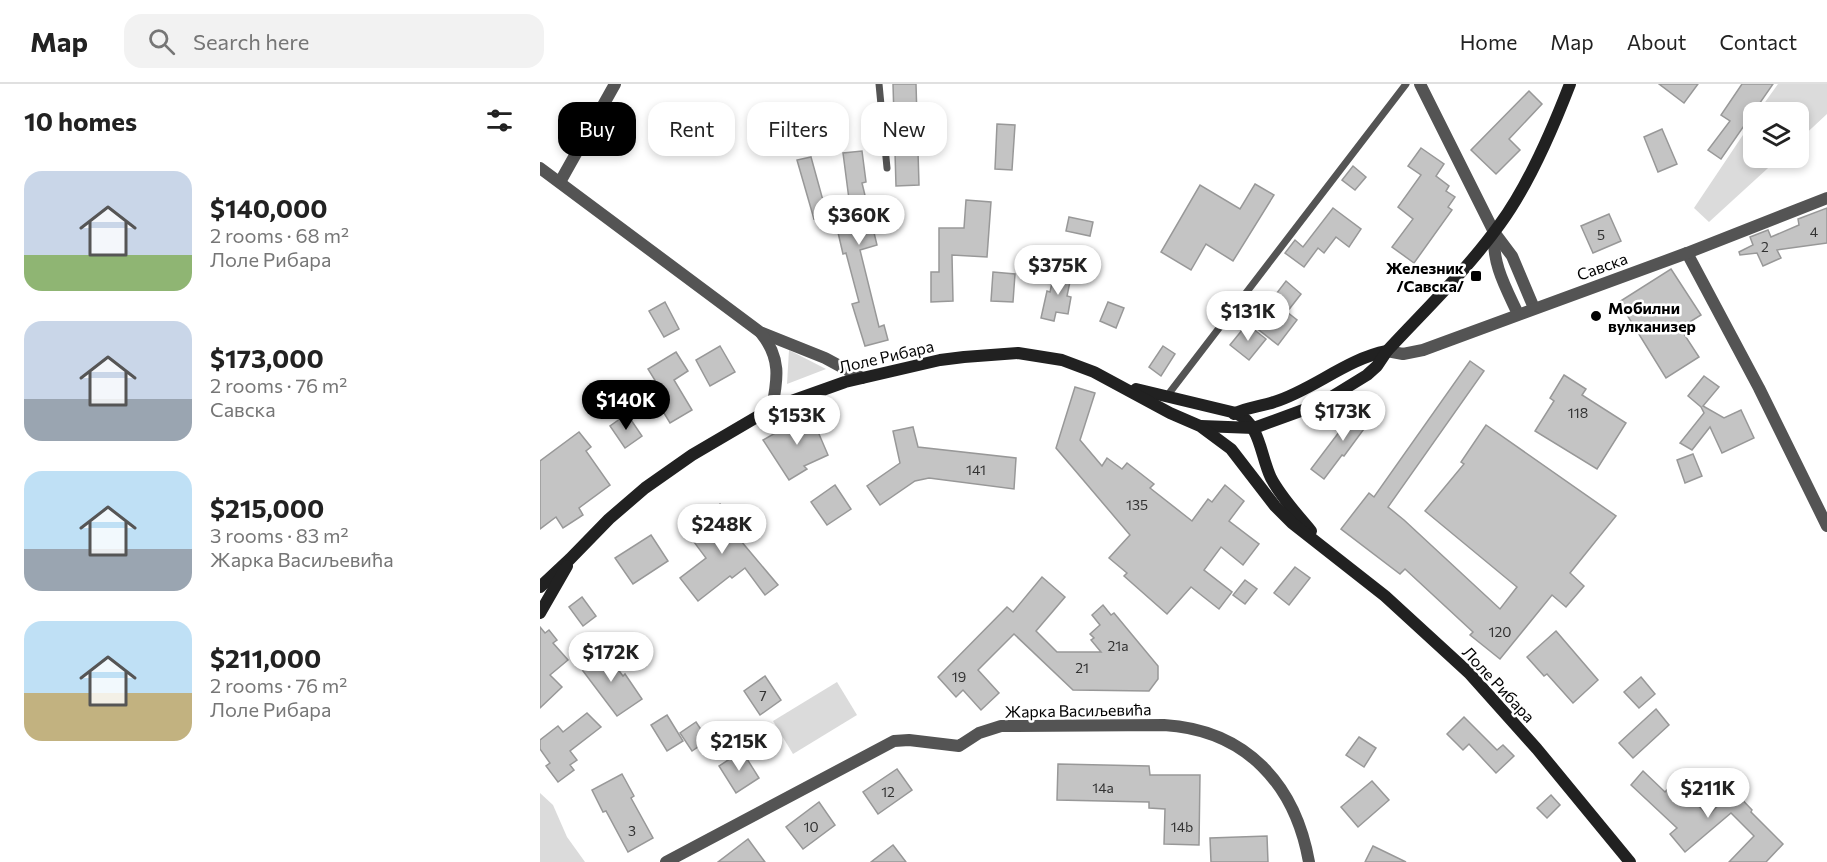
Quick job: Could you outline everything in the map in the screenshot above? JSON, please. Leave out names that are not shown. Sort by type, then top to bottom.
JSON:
[{"type":"main road","points":[[1200,426],[1254,428],[1280,420],[1328,399],[1367,375],[1377,366],[1387,351],[1465,267],[1494,232],[1526,179],[1570,84]]},
{"type":"main road","name":"Савска","points":[[1236,413],[1274,402],[1325,379],[1369,355],[1387,351]]},
{"type":"main road","name":"Лоле Рибара","points":[[540,587],[609,519],[645,488],[692,455],[772,408],[822,389],[940,360],[1018,353],[1062,360],[1094,372],[1170,413],[1200,426],[1231,449],[1275,506],[1292,523],[1385,596],[1468,673],[1536,749],[1630,862]]},
{"type":"main road","name":"Лоле Рибара","points":[[1120,385],[1244,416],[1254,428],[1271,478],[1286,501],[1324,546]]},
{"type":"main road","points":[[1231,449],[1227,428],[1229,421],[1236,413]]},
{"type":"main road","points":[[540,613],[570,559]]},
{"type":"street","points":[[560,182],[615,84]]},
{"type":"street","points":[[1420,84],[1494,232],[1512,256],[1534,308]]},
{"type":"street","points":[[540,168],[760,332],[825,358],[862,378]]},
{"type":"street","name":"Савска","points":[[1387,351],[1403,354],[1423,350],[1687,253],[1827,198]]},
{"type":"street","points":[[1494,232],[1495,262],[1518,314]]},
{"type":"street","points":[[1687,253],[1759,388],[1827,526]]},
{"type":"street","points":[[760,332],[772,348],[776,363],[777,375],[772,408]]},
{"type":"street","name":"Жарка Васиљевића","points":[[666,862],[894,741],[909,740],[959,746],[979,733],[1002,726],[1164,725],[1189,728],[1221,738],[1243,749],[1263,765],[1287,797],[1299,822],[1309,862]]},
{"type":"lane","points":[[879,84],[887,168]]},
{"type":"lane","points":[[1167,396],[1406,84]]},
{"type":"shaded area","points":[[1778,84],[1827,84],[1827,114],[1809,131],[1809,102],[1765,102]]},
{"type":"shaded area","points":[[1743,135],[1743,168],[1768,168],[1709,222],[1694,208]]},
{"type":"shaded area","points":[[789,350],[826,369],[787,384]]},
{"type":"shaded area","points":[[837,682],[857,715],[793,754],[773,721]]},
{"type":"shaded area","points":[[540,793],[553,805],[567,837],[585,862],[540,862]]},
{"type":"building","points":[[893,84],[916,84],[917,102],[894,102]]},
{"type":"building","points":[[1659,84],[1698,84],[1684,103]]},
{"type":"building","points":[[1742,84],[1773,84],[1761,102],[1743,102],[1743,127],[1721,159],[1708,150],[1730,121],[1721,115]]},
{"type":"building","points":[[1529,91],[1542,104],[1509,139],[1520,150],[1496,174],[1471,150]]},
{"type":"building","points":[[997,124],[1015,125],[1012,170],[995,169]]},
{"type":"building","points":[[1662,129],[1677,164],[1658,172],[1644,137]]},
{"type":"building","points":[[1421,148],[1444,164],[1436,176],[1449,186],[1446,191],[1455,197],[1448,207],[1452,210],[1414,263],[1392,247],[1413,219],[1398,207],[1421,175],[1408,166]]},
{"type":"building","points":[[861,151],[863,156],[866,182],[862,183],[877,245],[860,250],[879,327],[884,325],[888,340],[865,346],[852,304],[859,302],[846,253],[843,254],[833,211],[850,207],[843,156],[849,156],[849,152]]},
{"type":"building","points":[[895,156],[918,156],[919,185],[896,186]]},
{"type":"building","points":[[811,157],[827,215],[814,219],[797,160]]},
{"type":"building","points":[[1353,166],[1366,177],[1355,190],[1342,180]]},
{"type":"building","points":[[1255,184],[1274,195],[1233,261],[1206,244],[1191,270],[1161,252],[1200,185],[1240,209]]},
{"type":"building","points":[[966,200],[991,202],[987,257],[952,255],[953,301],[931,302],[931,272],[939,272],[939,228],[964,228]]},
{"type":"building","points":[[1333,208],[1361,229],[1349,247],[1336,237],[1324,253],[1318,248],[1304,267],[1285,253],[1295,240],[1303,247]]},
{"type":"building","points":[[1827,208],[1827,243],[1777,250],[1781,258],[1763,266],[1757,253],[1740,255],[1739,252],[1753,245],[1750,237],[1768,230],[1771,237],[1799,225],[1798,219]]},
{"type":"building","points":[[1609,214],[1621,241],[1593,253],[1581,226]]},
{"type":"building","points":[[1069,217],[1093,222],[1090,236],[1066,231]]},
{"type":"building","points":[[1055,269],[1072,272],[1067,296],[1071,297],[1068,314],[1056,312],[1054,321],[1041,318]]},
{"type":"building","points":[[1671,269],[1701,315],[1680,328],[1699,357],[1666,378],[1619,302]]},
{"type":"building","points":[[993,272],[1015,274],[1013,302],[991,301]]},
{"type":"building","points":[[1286,281],[1301,294],[1287,312],[1297,320],[1278,345],[1259,330],[1277,307],[1270,302]]},
{"type":"building","points":[[665,302],[679,329],[664,337],[649,311]]},
{"type":"building","points":[[1108,302],[1124,308],[1116,328],[1100,321]]},
{"type":"building","points":[[1247,324],[1266,339],[1249,360],[1230,345]]},
{"type":"building","points":[[720,346],[735,372],[710,386],[696,360]]},
{"type":"building","points":[[1163,346],[1175,354],[1161,376],[1149,367]]},
{"type":"building","points":[[676,352],[688,371],[674,380],[692,410],[670,423],[656,400],[664,395],[648,369]]},
{"type":"building","points":[[1470,361],[1484,371],[1388,507],[1500,609],[1517,587],[1425,511],[1464,464],[1461,462],[1486,425],[1616,516],[1570,573],[1584,586],[1566,607],[1552,595],[1500,659],[1470,635],[1473,632],[1405,569],[1400,574],[1341,529],[1369,493],[1374,497]]},
{"type":"building","points":[[1564,375],[1586,389],[1582,395],[1626,423],[1597,469],[1535,431],[1554,401],[1550,398]]},
{"type":"building","points":[[1704,376],[1719,387],[1703,406],[1724,418],[1741,410],[1754,438],[1722,453],[1710,427],[1692,450],[1680,443],[1704,413],[1701,407],[1688,396]]},
{"type":"building","points":[[1075,387],[1095,393],[1080,440],[1102,466],[1107,458],[1122,469],[1127,463],[1154,484],[1150,488],[1192,521],[1208,499],[1212,502],[1225,485],[1244,501],[1229,521],[1259,544],[1243,565],[1221,547],[1204,570],[1232,592],[1219,609],[1191,587],[1167,614],[1124,576],[1127,573],[1109,558],[1130,535],[1056,448]]},
{"type":"building","points":[[1363,405],[1375,414],[1324,479],[1311,469],[1349,419],[1351,421]]},
{"type":"building","points":[[810,413],[828,455],[804,466],[807,469],[789,480],[763,440]]},
{"type":"building","points":[[627,414],[642,436],[625,448],[610,426]]},
{"type":"building","points":[[913,427],[918,447],[1016,458],[1014,489],[929,478],[915,481],[880,505],[867,486],[900,463],[893,431]]},
{"type":"building","points":[[579,432],[591,447],[586,451],[610,485],[579,508],[583,515],[563,528],[556,517],[540,529],[540,461]]},
{"type":"building","points":[[1693,454],[1702,476],[1685,483],[1677,460]]},
{"type":"building","points":[[835,485],[851,509],[827,525],[811,502]]},
{"type":"building","points":[[720,504],[745,538],[741,541],[778,585],[765,595],[745,568],[732,578],[730,576],[698,601],[680,578],[706,558],[685,530]]},
{"type":"building","points":[[651,535],[668,561],[633,584],[615,558]]},
{"type":"building","points":[[1295,567],[1310,578],[1289,605],[1274,593]]},
{"type":"building","points":[[1042,577],[1065,597],[1036,631],[1057,652],[1101,652],[1091,640],[1094,638],[1090,634],[1100,625],[1092,615],[1103,605],[1111,615],[1114,613],[1158,666],[1158,679],[1149,691],[1073,690],[1014,634],[978,670],[999,693],[981,710],[963,690],[956,697],[938,677],[1007,607],[1013,612]]},
{"type":"building","points":[[1245,580],[1257,589],[1245,604],[1233,595]]},
{"type":"building","points":[[582,597],[596,616],[583,626],[569,607]]},
{"type":"building","points":[[540,627],[545,633],[549,630],[557,640],[553,643],[568,660],[550,675],[562,687],[540,708]]},
{"type":"building","points":[[1556,631],[1598,680],[1573,703],[1547,674],[1544,676],[1527,657]]},
{"type":"building","points":[[603,650],[623,676],[625,674],[642,699],[617,716],[583,671],[583,665]]},
{"type":"building","points":[[765,676],[781,700],[760,715],[744,691]]},
{"type":"building","points":[[1641,677],[1655,694],[1639,708],[1624,692]]},
{"type":"building","points":[[1656,709],[1669,725],[1633,758],[1619,743]]},
{"type":"building","points":[[587,713],[601,727],[570,751],[577,760],[570,765],[574,770],[558,782],[546,766],[550,763],[540,749],[540,740],[558,726],[563,732]]},
{"type":"building","points":[[667,715],[683,741],[667,751],[651,725]]},
{"type":"building","points":[[1464,717],[1497,750],[1503,745],[1514,756],[1496,773],[1469,744],[1463,750],[1447,734]]},
{"type":"building","points":[[696,722],[708,740],[692,751],[680,733]]},
{"type":"building","points":[[1359,737],[1376,748],[1364,767],[1346,755]]},
{"type":"building","points":[[742,751],[759,778],[736,793],[719,766]]},
{"type":"building","points":[[1058,764],[1149,766],[1150,775],[1200,775],[1199,845],[1164,844],[1165,809],[1149,808],[1149,802],[1057,800]]},
{"type":"building","points":[[897,769],[912,790],[878,814],[863,792]]},
{"type":"building","points":[[1643,771],[1665,792],[1675,781],[1708,816],[1733,790],[1783,844],[1766,862],[1729,862],[1754,836],[1731,813],[1685,852],[1670,834],[1677,828],[1631,785]]},
{"type":"building","points":[[622,774],[634,796],[631,798],[653,838],[628,852],[592,790]]},
{"type":"building","points":[[1372,781],[1389,800],[1358,827],[1341,807]]},
{"type":"building","points":[[1551,795],[1560,805],[1547,818],[1537,808]]},
{"type":"building","points":[[819,802],[835,825],[803,849],[786,827]]},
{"type":"building","points":[[1267,836],[1268,862],[1211,862],[1210,838]]},
{"type":"building","points":[[748,839],[765,862],[718,862]]},
{"type":"building","points":[[893,845],[906,862],[871,862]]},
{"type":"building","points":[[1373,846],[1406,862],[1365,862]]},
{"type":"place","name":"Железник /Савска/","points":[[1476,276]]},
{"type":"place","name":"Мобилни вулканизер","points":[[1596,316]]}]
